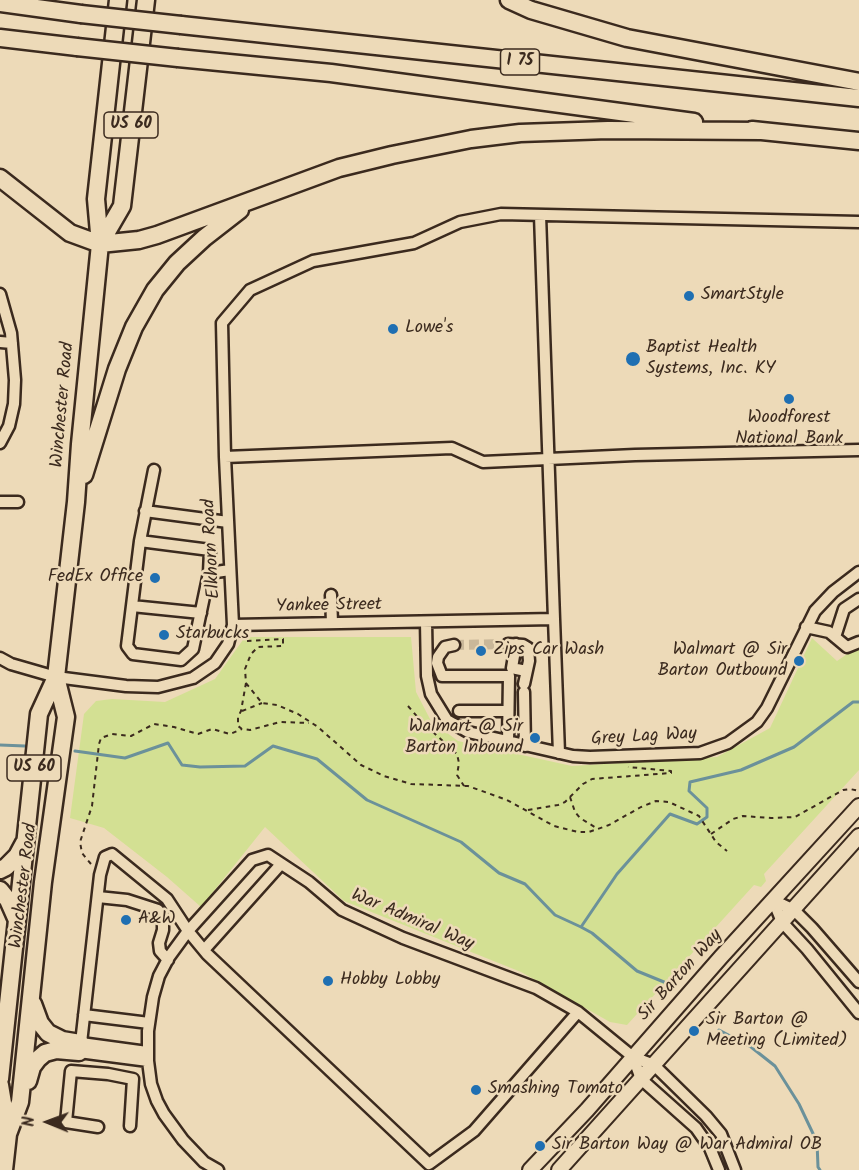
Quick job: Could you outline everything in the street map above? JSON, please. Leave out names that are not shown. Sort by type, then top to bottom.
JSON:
[{"type":"highway","name":"Winchester Road","points":[[0,1079],[39,714],[56,677],[76,502],[100,244],[96,199],[118,0]]},
{"type":"highway","name":"Winchester Road","points":[[100,244],[122,206],[146,0]]},
{"type":"highway","points":[[509,0],[531,10],[627,38],[859,81]]},
{"type":"highway","name":"I 75","points":[[0,3],[81,14],[859,98]]},
{"type":"highway","name":"I 75","points":[[0,38],[331,73],[762,131],[859,141]]},
{"type":"highway","points":[[0,178],[70,233],[100,244],[139,240],[339,168],[480,138],[520,133],[608,130],[762,131]]},
{"type":"highway","points":[[76,502],[117,369],[134,327],[155,290],[177,263],[204,238],[254,200]]},
{"type":"highway","name":"Winchester Road","points":[[3,1170],[8,1134],[20,1102],[43,882],[66,717],[56,677]]},
{"type":"highway","points":[[0,870],[17,856],[26,839]]},
{"type":"highway","points":[[0,890],[8,900],[17,922]]},
{"type":"highway","points":[[31,996],[40,1023],[48,1033],[80,1048]]},
{"type":"highway","points":[[20,1102],[32,1067],[38,1059],[45,1053],[56,1050],[80,1048]]},
{"type":"highway","name":"Winchester Road","points":[[0,1085],[8,1134]]},
{"type":"main road","name":"Sir Barton Way","points":[[530,1170],[587,1110],[859,806]]},
{"type":"main road","points":[[559,1170],[859,836]]},
{"type":"street","name":"Elkhorn Road","points":[[0,658],[11,664],[56,677],[126,686],[158,687],[193,678],[215,663],[228,644],[233,625],[225,457],[222,323],[250,290],[313,261],[414,243],[460,222],[501,214],[859,222]]},
{"type":"street","points":[[540,215],[559,753]]},
{"type":"street","points":[[0,294],[12,343],[15,380],[9,426],[0,443]]},
{"type":"street","points":[[0,342],[12,343]]},
{"type":"street","points":[[0,408],[12,410]]},
{"type":"street","points":[[225,457],[452,448],[483,462],[859,450]]},
{"type":"street","points":[[140,542],[210,550],[209,573],[193,649],[181,660],[133,654],[127,646],[140,542],[154,470]]},
{"type":"street","points":[[0,502],[18,502]]},
{"type":"street","points":[[145,512],[228,522]]},
{"type":"street","points":[[209,573],[230,570]]},
{"type":"street","name":"Grey Lag Way","points":[[426,622],[427,676],[431,694],[447,720],[468,732],[559,753],[590,757],[700,753],[728,743],[757,722],[767,708],[815,611],[833,592],[859,572]]},
{"type":"street","points":[[331,595],[332,623]]},
{"type":"street","points":[[835,637],[844,609],[859,599]]},
{"type":"street","points":[[132,606],[201,613]]},
{"type":"street","name":"Yankee Street","points":[[233,625],[554,619]]},
{"type":"street","points":[[806,627],[829,632],[847,647],[859,642]]},
{"type":"street","points":[[508,742],[512,644],[524,645],[528,648],[529,661],[524,688],[525,746]]},
{"type":"street","points":[[454,645],[445,647],[438,657],[437,663],[442,676],[526,671]]},
{"type":"street","points":[[459,711],[508,711]]},
{"type":"street","points":[[148,1056],[80,1048],[100,875],[105,857],[112,854],[167,899],[204,950],[429,1164],[474,1131],[578,1012]]},
{"type":"street","name":"War Admiral Way","points":[[218,1170],[204,1166],[164,1114],[151,1084],[148,1056],[149,1023],[159,976],[188,931],[252,860],[268,855],[309,882],[342,910],[403,938],[536,988],[578,1012],[633,1057]]},
{"type":"street","points":[[204,950],[281,864]]},
{"type":"street","points":[[98,897],[127,900],[158,910],[163,919],[160,951],[168,960]]},
{"type":"street","points":[[773,900],[794,910],[820,936],[859,982]]},
{"type":"street","points":[[773,900],[782,922],[859,1012]]},
{"type":"street","points":[[847,999],[859,989]]},
{"type":"street","points":[[84,1015],[149,1023]]},
{"type":"street","points":[[633,1057],[654,1065],[706,1116],[721,1134],[735,1170]]},
{"type":"street","points":[[633,1057],[641,1079],[696,1128],[710,1148],[719,1170]]},
{"type":"street","points":[[98,1127],[66,1122],[71,1071],[134,1079],[130,1126]]},
{"type":"path","points":[[242,729],[238,721],[242,711],[246,683],[245,669],[251,654],[258,647],[283,646],[283,639],[245,641],[245,625]]},
{"type":"path","points":[[246,683],[262,704]]},
{"type":"path","points":[[242,711],[262,704],[288,708],[312,723],[355,761],[384,776],[424,785],[464,786],[492,794],[567,831],[589,832],[656,801],[669,802],[684,807],[699,816],[716,842],[727,851]]},
{"type":"path","points":[[408,706],[421,721],[457,753],[459,763],[457,775],[464,786]]},
{"type":"path","points":[[100,875],[82,853],[80,842],[92,806],[101,738],[106,735],[131,736],[154,724],[198,734],[212,729],[230,734],[242,729],[250,730],[280,722],[312,723]]},
{"type":"path","points":[[525,810],[558,805],[592,779],[671,773],[671,771],[628,767]]},
{"type":"path","points":[[711,834],[733,819],[743,816],[795,817],[843,790],[859,791]]},
{"type":"path","points":[[570,797],[574,812],[598,829]]},
{"type":"green space","points":[[245,637],[411,637],[416,692],[431,721],[458,741],[572,766],[717,757],[770,728],[812,638],[837,661],[859,646],[859,770],[764,874],[766,881],[761,887],[754,885],[627,1025],[610,1022],[521,972],[344,901],[265,827],[201,907],[104,828],[70,818],[84,714],[96,701],[112,699],[165,702],[215,679]]},
{"type":"waterway","points":[[75,751],[125,758],[168,743],[182,765],[200,767],[245,766],[273,746],[317,759],[367,800],[461,842],[499,873],[525,884],[555,915],[581,927],[617,874],[670,814],[697,824],[707,817],[707,808],[689,791],[690,782],[741,770],[794,747],[853,702],[859,702]]},
{"type":"waterway","points":[[0,745],[25,746]]},
{"type":"waterway","points":[[581,927],[592,933],[637,971],[664,982]]},
{"type":"waterway","points":[[719,1030],[751,1047],[775,1066],[799,1104],[817,1142],[820,1170]]},
{"type":"tunnel","points":[[454,645],[508,644]]},
{"type":"place","name":"SmartStyle","points":[[689,296]]},
{"type":"place","name":"Lowe's","points":[[393,329]]},
{"type":"place","name":"Baptist Health Systems, Inc. KY","points":[[633,359]]},
{"type":"place","name":"Woodforest National Bank","points":[[789,399]]},
{"type":"place","name":"FedEx Office","points":[[155,578]]},
{"type":"place","name":"Starbucks","points":[[164,635]]},
{"type":"place","name":"Zips Car Wash","points":[[481,651]]},
{"type":"place","name":"Walmart @ Sir Barton Outbound","points":[[799,661]]},
{"type":"place","name":"Walmart @ Sir Barton Inbound","points":[[535,738]]},
{"type":"place","name":"A&W","points":[[126,920]]},
{"type":"place","name":"Hobby Lobby","points":[[328,981]]},
{"type":"place","name":"Sir Barton @ Meeting (Limited)","points":[[694,1031]]},
{"type":"place","name":"Smashing Tomato","points":[[476,1090]]},
{"type":"place","name":"Sir Barton Way @ War Admiral OB","points":[[540,1146]]}]
